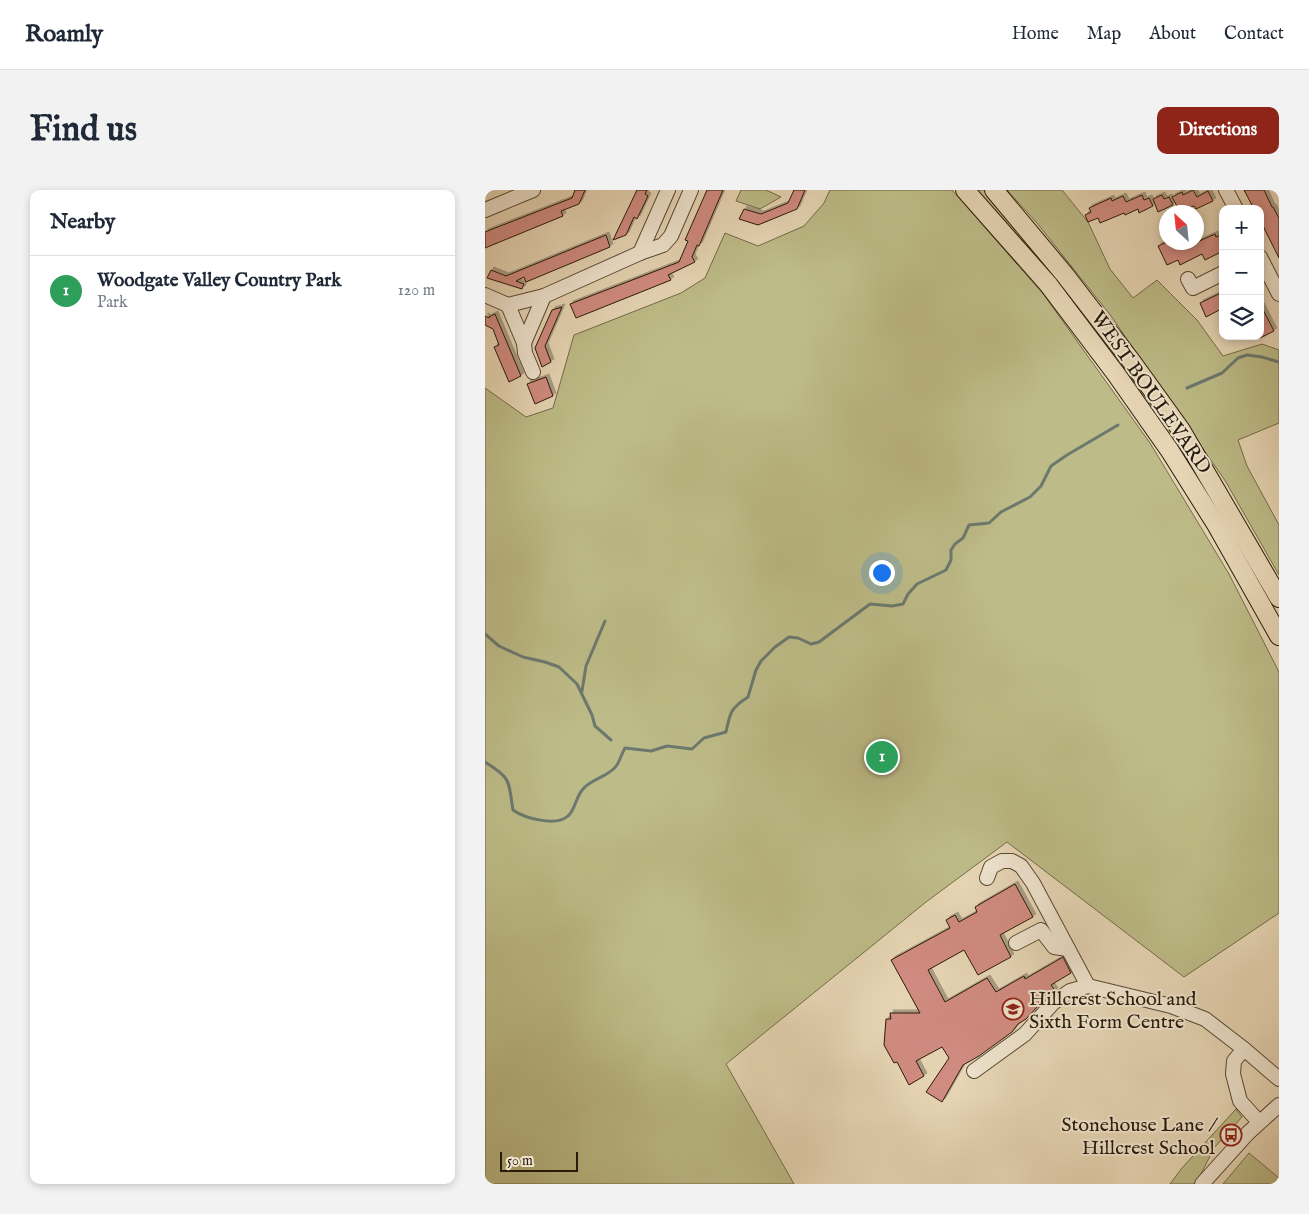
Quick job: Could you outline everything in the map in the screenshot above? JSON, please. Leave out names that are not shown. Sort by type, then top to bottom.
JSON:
[{"type":"main road","name":"WEST BOULEVARD","points":[[965,190],[1048,284],[1116,374],[1170,451],[1217,526],[1279,636]]},
{"type":"main road","name":"WEST BOULEVARD","points":[[995,190],[1132,362],[1181,430],[1279,598]]},
{"type":"street","points":[[485,210],[533,190]]},
{"type":"street","points":[[641,253],[668,190]]},
{"type":"street","points":[[485,296],[508,305],[543,296],[663,245],[668,241],[691,190]]},
{"type":"street","points":[[1226,190],[1234,205]]},
{"type":"street","points":[[1264,265],[1279,294]]},
{"type":"street","points":[[1193,288],[1219,275]]},
{"type":"street","points":[[524,343],[543,296]]},
{"type":"street","points":[[508,305],[524,343],[525,353],[533,372]]},
{"type":"street","points":[[987,878],[991,867],[1002,861],[1011,861],[1021,866],[1033,883],[1088,986]]},
{"type":"street","points":[[1016,943],[1041,930],[1054,946],[1068,949]]},
{"type":"street","points":[[973,1071],[1025,1034],[1053,1003],[1070,991],[1088,986],[1171,1006],[1205,1019],[1279,1079]]},
{"type":"street","points":[[1244,1049],[1234,1061],[1233,1074],[1240,1101],[1259,1122]]},
{"type":"street","points":[[1202,1184],[1259,1122],[1279,1105]]},
{"type":"shaded area","points":[[741,190],[766,190],[781,197],[760,209],[736,201]]},
{"type":"shaded area","points":[[830,190],[952,190],[1044,295],[1150,443],[1229,574],[1279,672],[1279,913],[1184,977],[1007,842],[926,902],[726,1064],[794,1184],[485,1184],[485,388],[526,417],[553,408],[574,335],[681,293],[705,278],[725,233],[758,246],[804,226],[824,203]]},
{"type":"shaded area","points":[[976,190],[986,190],[1086,310],[1172,432],[1166,436],[1062,291],[1017,235]]},
{"type":"shaded area","points":[[1007,190],[1062,190],[1088,222],[1110,269],[1133,298],[1157,280],[1197,320],[1223,356],[1262,344],[1279,350],[1279,423],[1238,440],[1247,466],[1279,525],[1279,575],[1226,482],[1111,316],[1037,223]]},
{"type":"shaded area","points":[[1236,1109],[1242,1117],[1214,1148],[1196,1184],[1170,1184],[1182,1168]]},
{"type":"shaded area","points":[[1249,1153],[1279,1178],[1279,1184],[1223,1184]]},
{"type":"building","points":[[575,190],[585,190],[579,204],[561,211],[563,216],[485,248],[485,232],[572,198]]},
{"type":"building","points":[[637,190],[647,190],[645,194],[648,196],[637,219],[634,217],[626,235],[613,240]]},
{"type":"building","points":[[707,190],[723,190],[699,246],[697,245],[692,257],[695,262],[668,275],[671,280],[576,318],[570,304],[679,262],[688,241],[685,240]]},
{"type":"building","points":[[794,190],[805,190],[797,209],[758,225],[739,219],[744,209],[761,214],[788,203]]},
{"type":"building","points":[[1193,190],[1197,197],[1208,191],[1213,201],[1204,205],[1176,205],[1172,197],[1182,192],[1183,195]]},
{"type":"building","points":[[1244,190],[1264,190],[1279,218],[1279,258],[1264,228],[1264,205],[1252,205]]},
{"type":"building","points":[[1142,195],[1144,200],[1149,198],[1153,206],[1139,213],[1138,209],[1100,223],[1098,218],[1088,222],[1085,215],[1091,212],[1089,208],[1111,198],[1112,201],[1123,196],[1126,202]]},
{"type":"building","points":[[1162,195],[1164,199],[1169,197],[1173,205],[1159,205],[1158,212],[1153,199]]},
{"type":"building","points":[[1215,234],[1216,237],[1219,236],[1219,253],[1205,260],[1202,254],[1180,265],[1178,260],[1167,265],[1160,250],[1204,250],[1204,239]]},
{"type":"building","points":[[606,235],[610,247],[526,282],[524,277],[516,281],[524,284],[522,289],[487,278],[491,270],[506,276]]},
{"type":"building","points":[[1219,294],[1219,310],[1206,317],[1200,303]]},
{"type":"building","points":[[562,307],[545,346],[551,362],[542,367],[535,348],[552,310]]},
{"type":"building","points":[[1264,312],[1274,331],[1264,336]]},
{"type":"building","points":[[495,314],[521,376],[509,382],[494,347],[499,345],[493,329],[485,325],[485,316],[489,318]]},
{"type":"building","points":[[546,377],[553,396],[535,404],[527,384]]},
{"type":"building","points":[[1015,884],[1033,917],[1000,935],[1011,957],[978,975],[964,950],[928,970],[945,1002],[987,978],[996,992],[1024,976],[1025,979],[1063,957],[1071,973],[1051,985],[1055,991],[1038,1003],[1039,1005],[1012,1032],[963,1065],[942,1102],[926,1092],[949,1058],[942,1047],[916,1061],[924,1076],[909,1085],[897,1062],[894,1063],[884,1045],[886,1019],[891,1019],[890,1013],[920,1013],[891,960],[950,928],[946,920],[955,915],[959,922],[977,912],[975,907]]},
{"type":"waterway","points":[[1187,388],[1222,373],[1238,358],[1247,355],[1279,362]]},
{"type":"waterway","points":[[485,762],[500,772],[507,781],[513,810],[540,820],[556,821],[563,819],[571,813],[585,787],[614,769],[625,748],[651,751],[667,746],[692,749],[704,738],[726,732],[732,711],[748,697],[756,670],[761,661],[775,647],[789,637],[798,638],[811,644],[819,642],[870,604],[892,606],[903,604],[908,594],[917,584],[946,570],[951,560],[951,550],[963,538],[969,525],[989,523],[1001,512],[1030,497],[1041,486],[1051,466],[1118,425]]},
{"type":"waterway","points":[[582,691],[586,666],[605,621]]},
{"type":"waterway","points":[[485,634],[499,646],[523,657],[559,667],[577,684],[592,715],[595,726],[611,740]]},
{"type":"place","name":"Woodgate Valley Country Park","points":[[882,757]]},
{"type":"place","name":"Hillcrest School and Sixth Form Centre","points":[[1013,1009]]},
{"type":"place","name":"Stonehouse Lane / Hillcrest School","points":[[1231,1135]]}]
